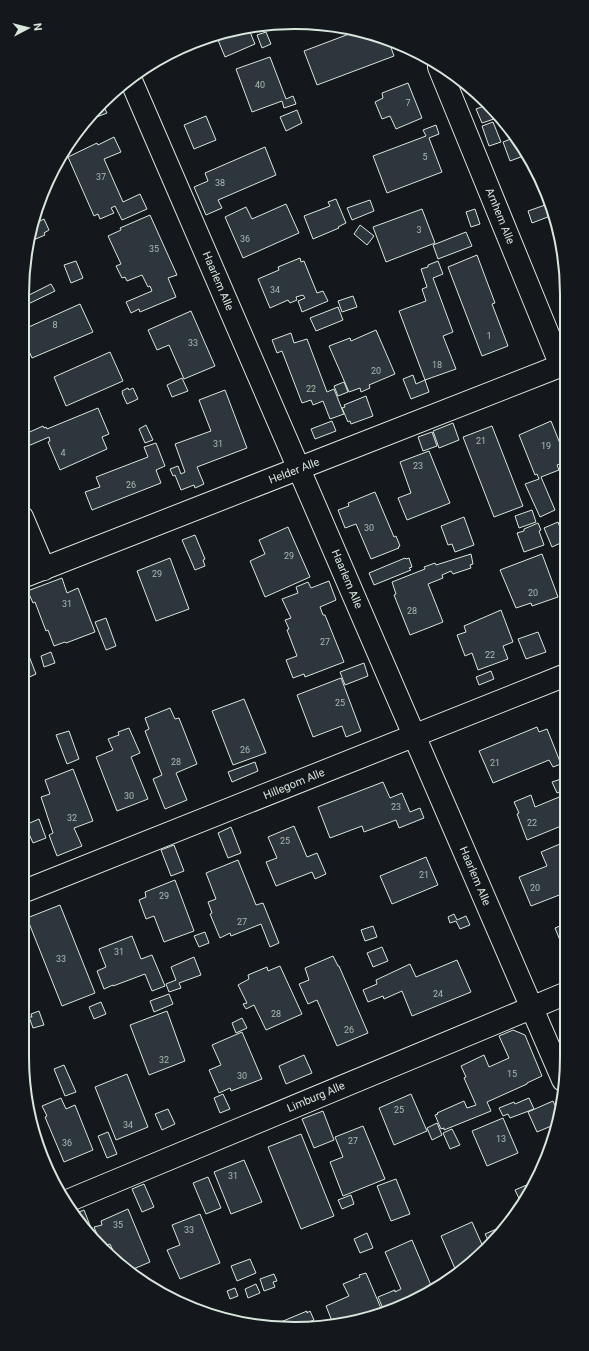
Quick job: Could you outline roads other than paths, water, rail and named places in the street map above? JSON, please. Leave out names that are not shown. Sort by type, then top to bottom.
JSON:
[{"type":"street","name":"Arnhem Alle","points":[[442,74],[560,358]]},
{"type":"street","name":"Haarlem Alle","points":[[133,84],[559,1071]]},
{"type":"street","name":"Helder Alle","points":[[29,574],[560,366]]},
{"type":"street","points":[[29,534],[44,569]]},
{"type":"street","name":"Hillegom Alle","points":[[29,889],[560,677]]},
{"type":"street","name":"Limburg Alle","points":[[71,1199],[560,996]]}]
